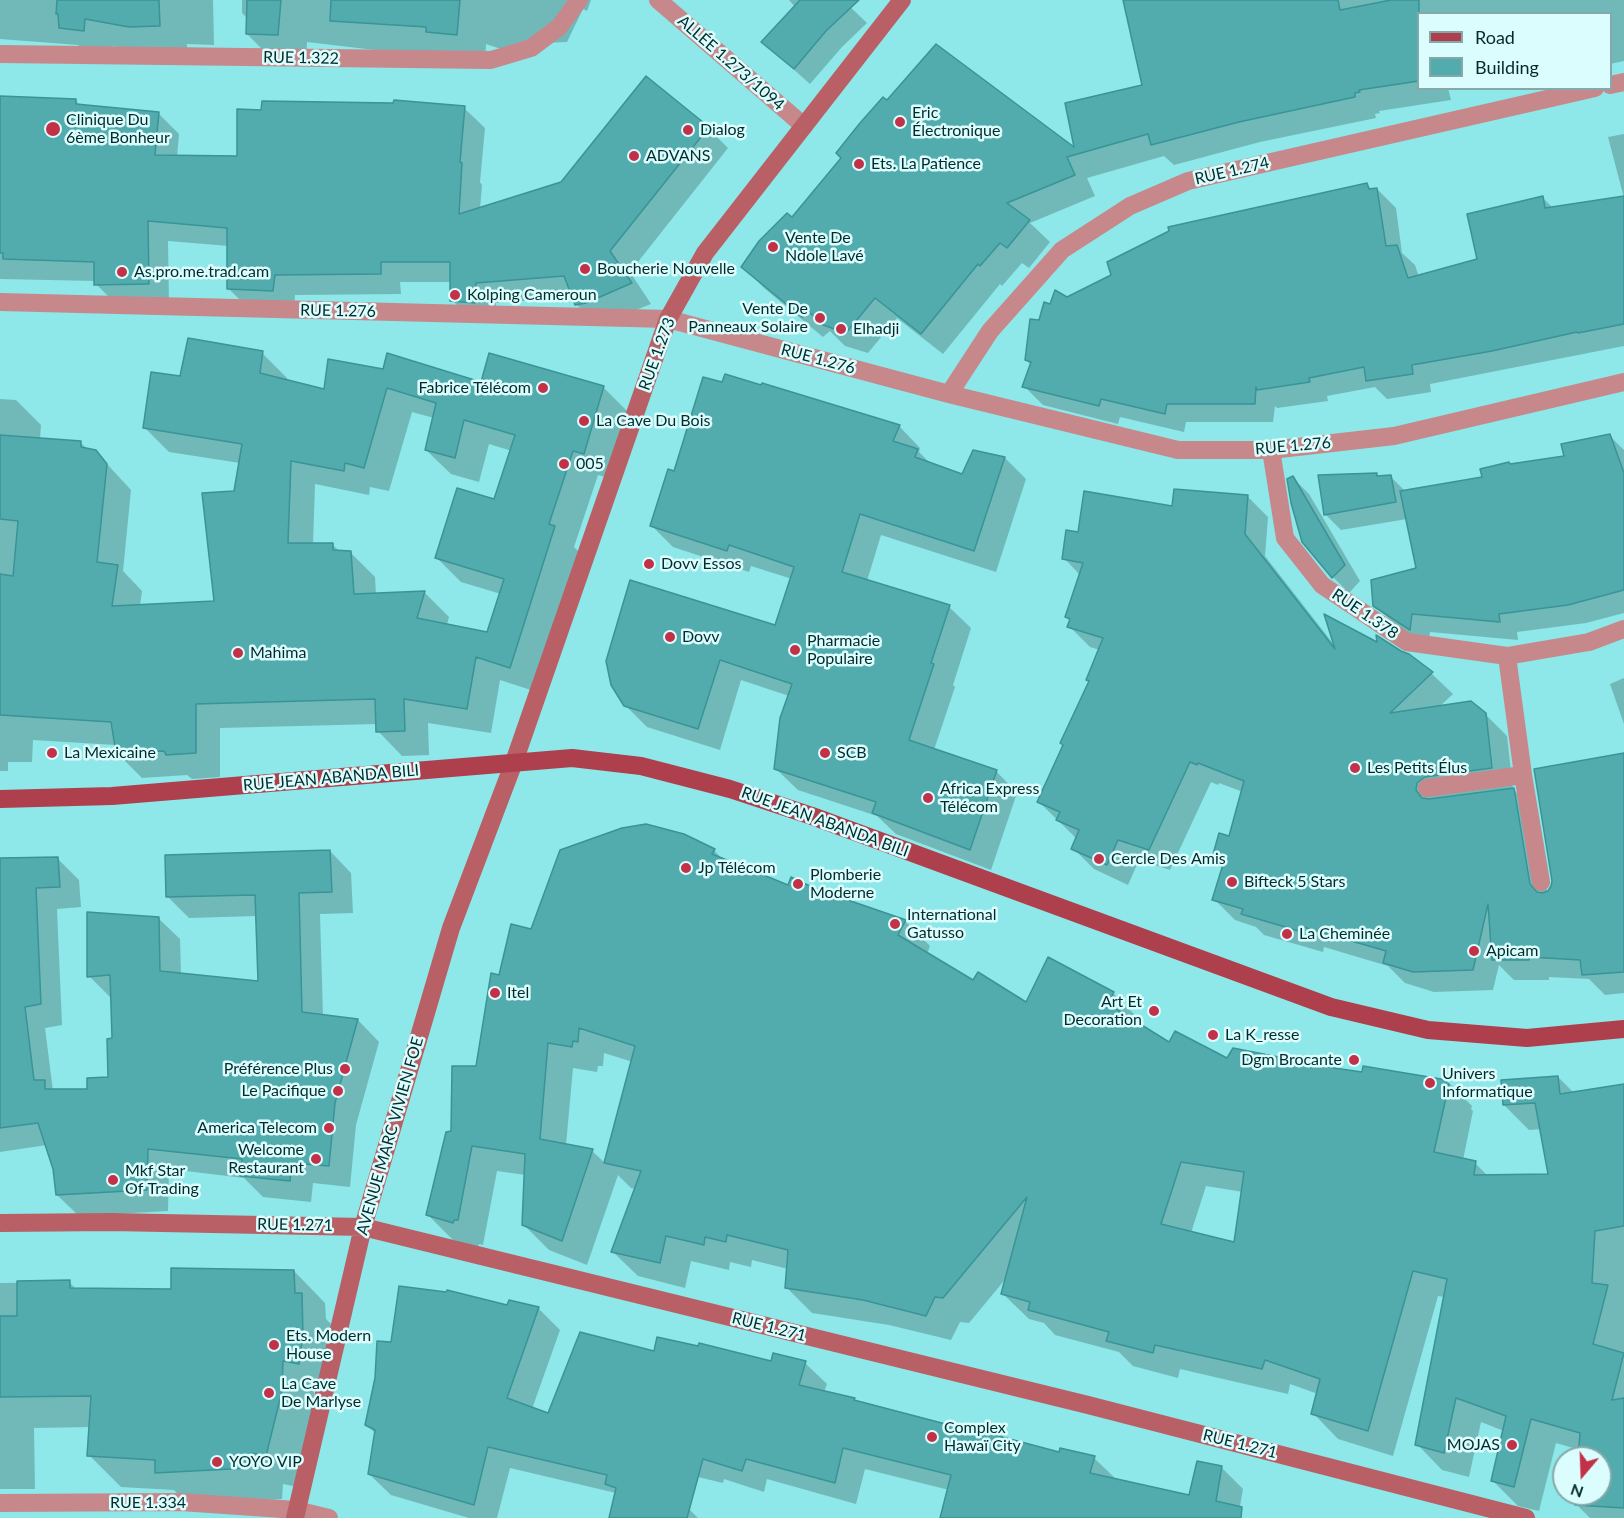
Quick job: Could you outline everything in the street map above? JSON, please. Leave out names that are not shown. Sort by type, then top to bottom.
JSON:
[{"type":"main road","name":"RUE 1.273","points":[[514,762],[668,319],[705,253],[902,0]]},
{"type":"main road","name":"RUE JEAN ABANDA BILI","points":[[0,800],[112,796],[572,758],[641,766],[730,789],[812,816],[1331,1007],[1428,1030],[1527,1038],[1624,1029]]},
{"type":"main road","name":"AVENUE MARC VIVIEN FOE","points":[[295,1514],[363,1227],[450,928],[514,762]]},
{"type":"main road","name":"RUE 1.271","points":[[0,1222],[363,1227],[1088,1405],[1526,1518]]},
{"type":"street","name":"RUE 1.322","points":[[0,54],[491,60],[531,48],[559,27],[579,0]]},
{"type":"street","name":"ALLÉE 1.273/1094","points":[[658,0],[804,126]]},
{"type":"street","name":"RUE 1.274","points":[[949,394],[990,331],[1062,250],[1130,206],[1188,181],[1586,90]]},
{"type":"street","name":"RUE 1.276","points":[[0,302],[668,319],[949,394],[1178,450],[1271,450],[1394,436],[1624,382]]},
{"type":"street","name":"RUE 1.378","points":[[1271,450],[1285,538],[1322,585],[1407,642],[1507,656],[1589,642],[1624,629]]},
{"type":"street","points":[[1507,656],[1523,776],[1541,882]]},
{"type":"street","points":[[1427,788],[1523,776]]},
{"type":"street","name":"RUE 1.334","points":[[0,1503],[181,1502],[329,1518]]},
{"type":"building","points":[[57,0],[159,0],[160,26],[129,27],[85,19],[84,31],[59,28],[58,14],[56,14]]},
{"type":"building","points":[[247,0],[281,0],[278,35],[246,34]]},
{"type":"building","points":[[331,0],[460,0],[457,35],[426,32],[426,27],[330,21]]},
{"type":"building","points":[[800,0],[859,0],[826,31],[794,69],[761,42]]},
{"type":"building","points":[[1123,0],[1338,0],[1340,10],[1391,0],[1419,0],[1417,81],[1359,90],[1360,92],[1355,93],[1355,97],[1239,122],[1151,145],[1148,134],[1067,157],[1075,175],[1007,203],[1030,220],[1007,248],[1000,243],[980,266],[978,264],[921,334],[875,298],[846,333],[823,325],[808,311],[802,317],[741,267],[759,241],[787,213],[792,217],[841,158],[836,153],[860,123],[883,97],[887,100],[936,44],[1074,147],[1065,103],[1142,85]]},
{"type":"building","points":[[646,76],[709,127],[610,251],[632,283],[586,303],[575,305],[564,276],[476,283],[475,303],[450,301],[450,262],[381,262],[381,274],[275,275],[273,291],[227,289],[227,228],[148,221],[149,284],[94,285],[94,262],[3,259],[3,253],[0,253],[0,96],[76,99],[76,104],[159,112],[155,155],[237,156],[237,109],[261,110],[262,101],[393,103],[394,100],[465,106],[460,162],[462,163],[459,214],[561,182]]},
{"type":"building","points":[[1367,183],[1369,189],[1377,188],[1386,246],[1397,245],[1408,278],[1477,259],[1467,214],[1543,196],[1545,208],[1624,196],[1624,324],[1412,365],[1413,374],[1366,381],[1364,367],[1309,378],[1310,382],[1257,390],[1256,387],[1255,404],[1167,404],[1165,414],[1101,399],[1099,406],[1022,387],[1031,362],[1025,360],[1030,319],[1039,320],[1044,302],[1050,304],[1055,290],[1067,297],[1111,275],[1107,262],[1169,231],[1168,227]]},
{"type":"building","points":[[188,338],[263,351],[260,373],[324,389],[328,359],[383,369],[387,353],[481,382],[489,353],[604,386],[584,454],[573,451],[549,524],[555,526],[510,668],[476,657],[467,709],[404,699],[405,731],[376,732],[375,699],[196,704],[196,753],[166,755],[164,751],[116,753],[111,722],[0,715],[0,574],[13,576],[18,521],[0,519],[0,435],[81,441],[81,447],[96,450],[107,464],[97,562],[118,565],[112,606],[214,601],[202,493],[234,491],[242,444],[143,428],[151,372],[180,376]],"holes":[[[387,388],[436,403],[425,450],[455,458],[464,420],[515,435],[494,499],[457,488],[435,558],[504,579],[487,632],[417,618],[425,591],[354,594],[351,551],[333,550],[333,543],[288,543],[291,461],[344,471],[345,463],[364,468]]]},
{"type":"building","points":[[725,374],[900,425],[893,441],[918,449],[915,457],[962,474],[973,450],[1005,457],[974,551],[860,514],[842,572],[950,605],[931,663],[934,664],[909,740],[997,770],[970,850],[872,813],[876,802],[774,769],[780,718],[792,684],[720,660],[698,729],[624,706],[611,685],[606,661],[630,580],[775,625],[794,567],[729,545],[727,551],[650,526],[668,469],[674,471],[703,377],[722,382]]},
{"type":"building","points":[[1610,434],[1624,473],[1624,590],[1568,605],[1499,614],[1500,622],[1412,614],[1410,630],[1373,606],[1371,580],[1416,568],[1400,491],[1482,477],[1480,469],[1509,462],[1510,464],[1564,456],[1561,444]]},
{"type":"building","points":[[1377,473],[1377,476],[1391,475],[1396,502],[1324,515],[1318,475]]},
{"type":"building","points":[[1293,476],[1345,565],[1332,578],[1302,542],[1287,479]]},
{"type":"building","points":[[1174,489],[1248,495],[1245,534],[1335,649],[1324,614],[1377,642],[1376,635],[1409,654],[1433,672],[1390,713],[1471,701],[1486,713],[1492,768],[1425,777],[1417,783],[1416,790],[1422,798],[1429,799],[1514,788],[1530,884],[1537,892],[1548,891],[1552,881],[1534,769],[1624,753],[1624,972],[1582,975],[1580,960],[1529,957],[1529,960],[1492,960],[1488,904],[1473,970],[1413,972],[1383,963],[1386,951],[1303,927],[1302,932],[1241,914],[1243,909],[1212,900],[1224,861],[1212,858],[1219,833],[1229,836],[1244,781],[1198,763],[1197,765],[1190,762],[1149,850],[1118,840],[1107,865],[1071,849],[1079,830],[1056,820],[1060,812],[1037,802],[1063,745],[1060,743],[1089,681],[1086,680],[1103,638],[1067,627],[1070,619],[1065,617],[1083,563],[1062,559],[1066,530],[1078,532],[1084,491],[1172,506]]},
{"type":"building","points":[[646,824],[684,834],[715,849],[712,854],[788,885],[791,877],[816,889],[906,920],[898,935],[973,980],[978,972],[1026,1002],[1048,957],[1114,992],[1108,1004],[1169,1042],[1175,1031],[1227,1058],[1233,1048],[1334,1068],[1362,1072],[1363,1066],[1447,1080],[1446,1085],[1449,1084],[1434,1152],[1476,1161],[1474,1175],[1548,1174],[1535,1103],[1503,1105],[1501,1080],[1558,1076],[1560,1094],[1624,1084],[1624,1226],[1595,1231],[1592,1283],[1608,1285],[1593,1344],[1624,1353],[1612,1400],[1624,1398],[1624,1508],[1591,1506],[1612,1506],[1612,1446],[1579,1446],[1580,1433],[1531,1419],[1514,1487],[1491,1481],[1506,1416],[1456,1398],[1444,1453],[1415,1445],[1447,1279],[1413,1271],[1368,1431],[1311,1414],[1320,1379],[1265,1360],[1262,1369],[1155,1345],[1153,1353],[1106,1341],[1109,1332],[1028,1310],[1030,1302],[1001,1294],[1027,1197],[943,1298],[935,1297],[926,1316],[863,1300],[785,1288],[788,1250],[727,1235],[726,1242],[705,1237],[704,1245],[666,1236],[660,1263],[611,1252],[641,1171],[604,1163],[635,1046],[579,1028],[578,1042],[573,1041],[572,1047],[548,1043],[540,1139],[593,1149],[562,1241],[522,1225],[525,1154],[472,1146],[458,1220],[454,1220],[453,1223],[426,1215],[446,1132],[451,1131],[452,1066],[476,1066],[491,973],[499,975],[511,924],[531,929],[560,850],[622,828]],"holes":[[[1181,1162],[1244,1172],[1234,1242],[1161,1224]]]},
{"type":"building","points":[[330,850],[332,892],[299,893],[302,1012],[358,1019],[335,1103],[329,1166],[292,1163],[290,1181],[240,1176],[242,1159],[148,1149],[147,1190],[56,1195],[53,1169],[38,1123],[0,1128],[0,858],[58,857],[60,887],[36,888],[41,1004],[25,1007],[34,1080],[45,1080],[45,1089],[87,1089],[87,1078],[108,1077],[107,1039],[112,1038],[110,975],[87,977],[87,912],[159,917],[160,971],[258,981],[255,895],[166,897],[165,855]]},
{"type":"building","points":[[171,1268],[294,1270],[295,1293],[302,1293],[303,1336],[299,1364],[283,1361],[282,1391],[266,1456],[251,1453],[250,1468],[155,1473],[155,1460],[87,1456],[91,1396],[0,1397],[0,1316],[17,1316],[17,1281],[70,1280],[70,1288],[171,1289]]},
{"type":"building","points":[[399,1286],[446,1292],[447,1290],[507,1305],[509,1300],[539,1307],[507,1398],[548,1413],[580,1332],[654,1351],[657,1337],[698,1346],[699,1343],[771,1361],[773,1353],[806,1361],[799,1385],[1059,1452],[1060,1448],[1095,1456],[1090,1473],[1189,1495],[1197,1461],[1222,1466],[1216,1501],[1242,1507],[1241,1518],[940,1518],[951,1475],[843,1448],[835,1483],[746,1459],[742,1471],[703,1459],[687,1518],[609,1518],[616,1488],[605,1484],[607,1475],[488,1447],[474,1505],[368,1474],[375,1430],[365,1425],[375,1378],[377,1341],[391,1342]]},
{"type":"place","name":"Eric Électronique","points":[[900,122]]},
{"type":"place","name":"Clinique Du 6ème Bonheur","points":[[53,129]]},
{"type":"place","name":"Dialog","points":[[688,130]]},
{"type":"place","name":"ADVANS","points":[[634,156]]},
{"type":"place","name":"Ets. La Patience","points":[[859,164]]},
{"type":"place","name":"Vente De Ndole Lavé","points":[[773,247]]},
{"type":"place","name":"Boucherie Nouvelle","points":[[585,269]]},
{"type":"place","name":"As.pro.me.trad.cam","points":[[122,272]]},
{"type":"place","name":"Kolping Cameroun","points":[[455,295]]},
{"type":"place","name":"Vente De Panneaux Solaire","points":[[820,318]]},
{"type":"place","name":"Elhadji","points":[[841,329]]},
{"type":"place","name":"Fabrice Télécom","points":[[543,388]]},
{"type":"place","name":"La Cave Du Bois","points":[[584,421]]},
{"type":"place","name":"005","points":[[564,464]]},
{"type":"place","name":"Dovv Essos","points":[[649,564]]},
{"type":"place","name":"Dovv","points":[[670,637]]},
{"type":"place","name":"Pharmacie Populaire","points":[[795,650]]},
{"type":"place","name":"Mahima","points":[[238,653]]},
{"type":"place","name":"La Mexicaine","points":[[52,753]]},
{"type":"place","name":"SCB","points":[[825,753]]},
{"type":"place","name":"Les Petits Élus","points":[[1355,768]]},
{"type":"place","name":"Africa Express Télécom","points":[[928,798]]},
{"type":"place","name":"Cercle Des Amis","points":[[1099,859]]},
{"type":"place","name":"Jp Télécom","points":[[686,868]]},
{"type":"place","name":"Bifteck 5 Stars","points":[[1232,882]]},
{"type":"place","name":"Plomberie Moderne","points":[[798,884]]},
{"type":"place","name":"International Gatusso","points":[[895,924]]},
{"type":"place","name":"La Cheminée","points":[[1287,934]]},
{"type":"place","name":"Apicam","points":[[1474,951]]},
{"type":"place","name":"Itel","points":[[495,993]]},
{"type":"place","name":"Art Et Decoration","points":[[1154,1011]]},
{"type":"place","name":"La K_resse","points":[[1213,1035]]},
{"type":"place","name":"Dgm Brocante","points":[[1354,1060]]},
{"type":"place","name":"Préférence Plus","points":[[345,1069]]},
{"type":"place","name":"Univers Informatique","points":[[1430,1083]]},
{"type":"place","name":"Le Pacifique","points":[[338,1091]]},
{"type":"place","name":"America Telecom","points":[[329,1128]]},
{"type":"place","name":"Welcome Restaurant","points":[[316,1159]]},
{"type":"place","name":"Mkf Star Of Trading","points":[[113,1180]]},
{"type":"place","name":"Ets. Modern House","points":[[274,1345]]},
{"type":"place","name":"La Cave De Marlyse","points":[[269,1393]]},
{"type":"place","name":"Complex Hawaï City","points":[[932,1437]]},
{"type":"place","name":"MOJAS","points":[[1512,1445]]},
{"type":"place","name":"YOYO VIP","points":[[217,1462]]}]
